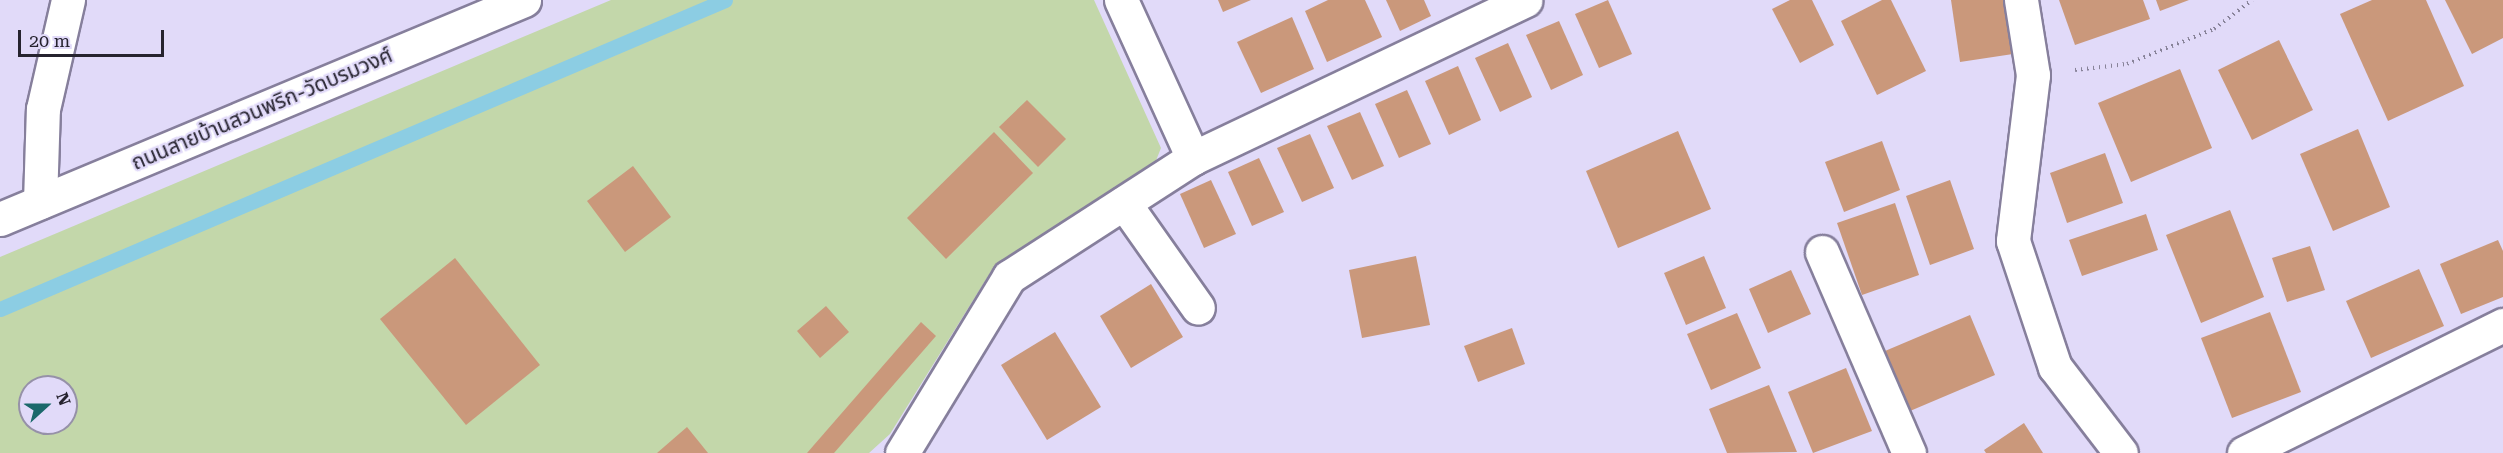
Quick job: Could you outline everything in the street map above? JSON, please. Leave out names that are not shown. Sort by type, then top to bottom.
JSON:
[{"type":"street","points":[[39,202],[43,109],[68,0]]},
{"type":"street","name":"ถนนสายบ้านสวนพริก-วัดบรมวงศ์","points":[[0,219],[524,0]]},
{"type":"street","points":[[1120,0],[1193,158]]},
{"type":"street","points":[[902,453],[1010,277],[1193,158],[1525,0]]},
{"type":"street","points":[[2021,0],[2033,75],[2013,241],[2055,367],[2121,453]]},
{"type":"street","points":[[1124,203],[1198,308]]},
{"type":"street","points":[[1822,252],[1909,453]]},
{"type":"street","points":[[2244,453],[2503,325]]},
{"type":"path","points":[[2033,75],[2127,64],[2214,29],[2252,0]]},
{"type":"green space","points":[[611,0],[1094,0],[1161,148],[1155,163],[995,265],[890,434],[869,453],[0,453],[0,257]]},
{"type":"building","points":[[1218,0],[1251,0],[1223,12]]},
{"type":"building","points":[[1328,0],[1365,0],[1382,37],[1327,62],[1305,11]]},
{"type":"building","points":[[1386,0],[1424,0],[1431,16],[1400,31]]},
{"type":"building","points":[[1608,0],[1632,54],[1599,68],[1575,14]]},
{"type":"building","points":[[1790,0],[1812,0],[1834,45],[1800,63],[1772,9]]},
{"type":"building","points":[[1882,0],[1891,0],[1926,71],[1877,95],[1841,21]]},
{"type":"building","points":[[1951,0],[2004,0],[2013,54],[1960,62]]},
{"type":"building","points":[[2059,0],[2143,0],[2150,19],[2075,45]]},
{"type":"building","points":[[2156,0],[2189,0],[2160,11]]},
{"type":"building","points":[[2372,0],[2426,0],[2464,86],[2388,121],[2340,14]]},
{"type":"building","points":[[2445,0],[2503,0],[2503,38],[2472,54]]},
{"type":"building","points":[[1292,17],[1314,69],[1261,93],[1237,42]]},
{"type":"building","points":[[1559,21],[1583,75],[1551,90],[1526,35]]},
{"type":"building","points":[[2279,40],[2313,110],[2252,140],[2218,70]]},
{"type":"building","points":[[1508,43],[1532,97],[1500,112],[1475,58]]},
{"type":"building","points":[[1458,66],[1481,120],[1449,135],[1425,81]]},
{"type":"building","points":[[2180,69],[2212,148],[2131,182],[2098,103]]},
{"type":"building","points":[[1407,90],[1431,144],[1399,158],[1375,104]]},
{"type":"building","points":[[1027,100],[1066,139],[1038,167],[999,127]]},
{"type":"building","points":[[1360,112],[1384,166],[1352,180],[1327,126]]},
{"type":"building","points":[[2358,129],[2390,207],[2333,231],[2300,154]]},
{"type":"building","points":[[1678,131],[1711,209],[1618,248],[1586,171]]},
{"type":"building","points":[[994,132],[1033,173],[946,259],[907,218]]},
{"type":"building","points":[[1310,134],[1334,188],[1302,202],[1277,148]]},
{"type":"building","points":[[1882,141],[1900,190],[1844,212],[1825,162]]},
{"type":"building","points":[[2105,153],[2123,203],[2067,223],[2050,173]]},
{"type":"building","points":[[1259,158],[1284,212],[1252,226],[1228,172]]},
{"type":"building","points":[[633,166],[671,217],[625,252],[587,201]]},
{"type":"building","points":[[1211,180],[1236,234],[1204,248],[1180,194]]},
{"type":"building","points":[[1950,180],[1974,249],[1930,265],[1906,196]]},
{"type":"building","points":[[1895,203],[1919,275],[1862,295],[1837,223]]},
{"type":"building","points":[[2230,210],[2264,297],[2201,323],[2166,235]]},
{"type":"building","points":[[2146,214],[2158,250],[2082,276],[2069,240]]},
{"type":"building","points":[[2498,240],[2503,251],[2503,297],[2461,314],[2440,264]]},
{"type":"building","points":[[2310,246],[2325,290],[2287,302],[2272,258]]},
{"type":"building","points":[[1416,256],[1430,325],[1362,338],[1349,270]]},
{"type":"building","points":[[1704,256],[1726,308],[1686,325],[1664,273]]},
{"type":"building","points":[[455,258],[540,365],[466,425],[380,319]]},
{"type":"building","points":[[2419,269],[2444,326],[2371,358],[2346,301]]},
{"type":"building","points":[[1791,270],[1811,314],[1768,333],[1749,289]]},
{"type":"building","points":[[1151,284],[1183,337],[1131,368],[1100,316]]},
{"type":"building","points":[[826,306],[849,332],[820,358],[797,331]]},
{"type":"building","points":[[2270,312],[2301,392],[2232,418],[2201,338]]},
{"type":"building","points":[[1737,313],[1761,368],[1711,390],[1687,334]]},
{"type":"building","points":[[1970,315],[1995,375],[1910,411],[1885,351]]},
{"type":"building","points":[[921,322],[936,336],[834,453],[807,453]]},
{"type":"building","points":[[1512,328],[1525,364],[1478,382],[1464,346]]},
{"type":"building","points":[[1055,332],[1101,407],[1047,440],[1001,365]]},
{"type":"building","points":[[1846,368],[1872,431],[1813,453],[1788,392]]},
{"type":"building","points":[[1769,385],[1797,452],[1727,453],[1709,409]]},
{"type":"building","points":[[2024,423],[2043,453],[1986,453],[1984,450]]},
{"type":"building","points":[[687,427],[708,453],[657,453]]},
{"type":"waterway","points":[[0,309],[725,0]]}]
